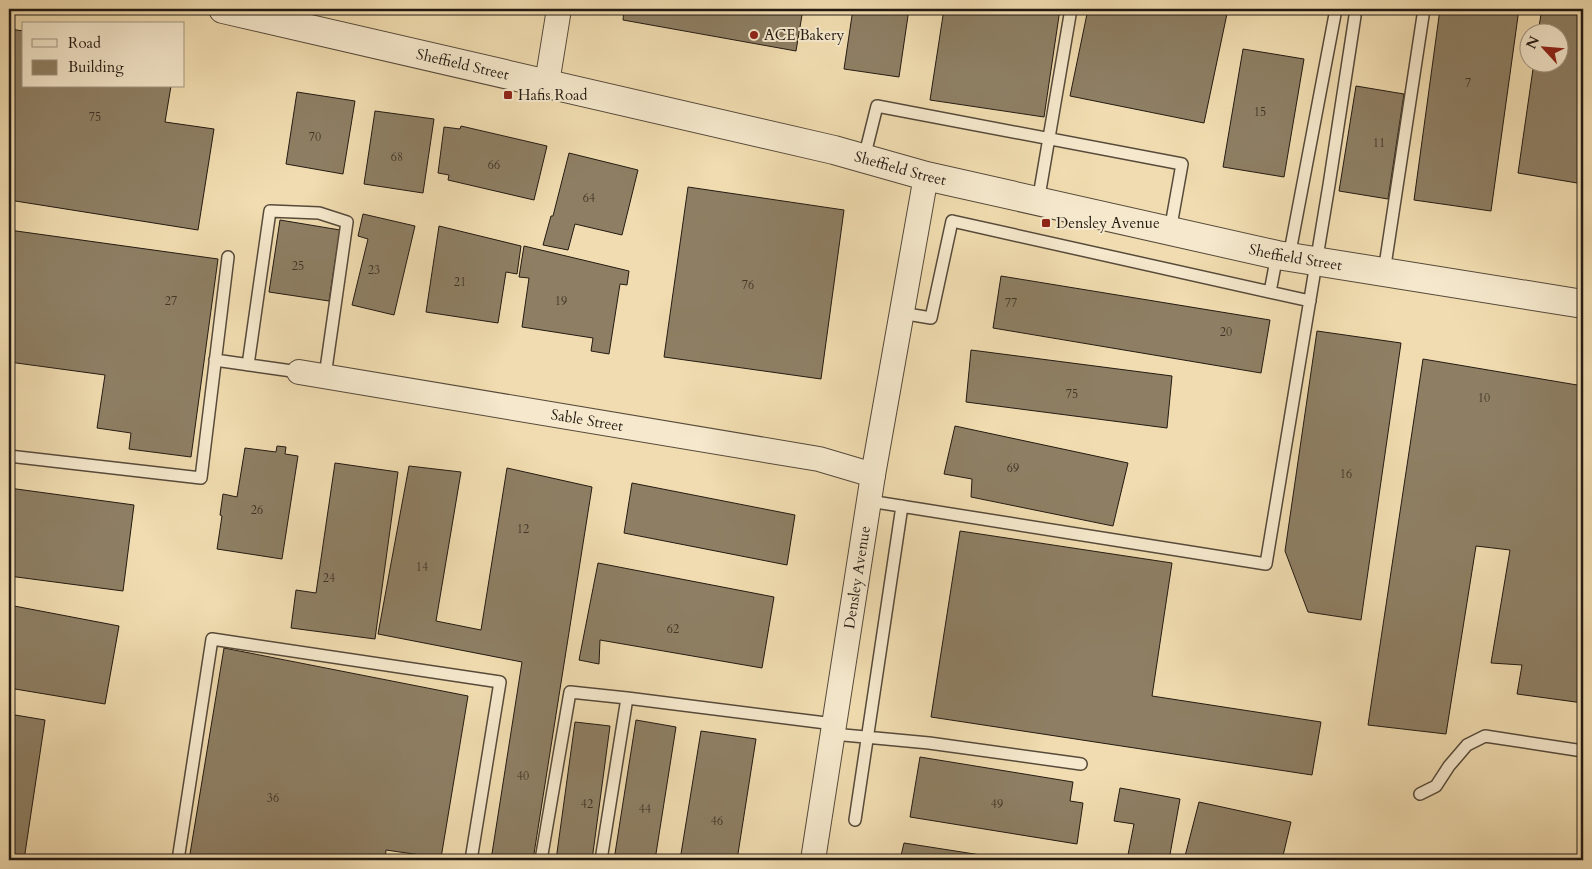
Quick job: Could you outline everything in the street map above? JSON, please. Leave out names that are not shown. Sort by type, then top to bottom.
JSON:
[{"type":"street","name":"Sheffield Street","points":[[223,9],[834,150],[926,176],[1283,256],[1583,304]]},
{"type":"street","points":[[547,83],[559,9]]},
{"type":"street","name":"Densley Avenue","points":[[813,860],[873,475],[926,176]]},
{"type":"street","name":"Sable Street","points":[[299,372],[819,459],[873,475]]},
{"type":"lane","points":[[1038,202],[1071,9]]},
{"type":"lane","points":[[1270,292],[1283,256],[1336,9]]},
{"type":"lane","points":[[1384,272],[1424,9]]},
{"type":"lane","points":[[869,501],[1266,564],[1355,16]]},
{"type":"lane","points":[[864,158],[877,106],[1182,164],[1170,231]]},
{"type":"lane","points":[[248,365],[270,211],[319,213],[347,222],[325,376]]},
{"type":"lane","points":[[901,312],[930,318],[952,221],[1310,301]]},
{"type":"lane","points":[[9,456],[201,478],[228,257]]},
{"type":"lane","points":[[215,360],[299,372]]},
{"type":"lane","points":[[855,820],[902,506]]},
{"type":"lane","points":[[178,860],[212,639],[500,682],[471,860]]},
{"type":"lane","points":[[541,860],[570,692],[627,698],[833,729],[868,737],[930,743],[1081,764]]},
{"type":"lane","points":[[601,860],[627,698]]},
{"type":"lane","points":[[1420,794],[1436,786],[1449,766],[1467,745],[1485,736],[1583,751]]},
{"type":"building","name":"ACE Bakery","points":[[624,9],[803,9],[796,51],[623,20]]},
{"type":"building","points":[[853,9],[909,9],[899,77],[844,69]]},
{"type":"building","points":[[944,9],[1060,9],[1044,117],[930,100]]},
{"type":"building","points":[[1088,9],[1228,9],[1204,123],[1070,96]]},
{"type":"building","points":[[1440,9],[1519,9],[1491,211],[1414,200]]},
{"type":"building","points":[[1542,9],[1583,9],[1583,184],[1518,173],[1533,72],[1570,72],[1570,22],[1540,22]]},
{"type":"building","points":[[9,29],[22,31],[22,88],[171,88],[165,122],[214,129],[198,230],[9,200]]},
{"type":"building","points":[[1243,49],[1304,59],[1284,177],[1223,167]]},
{"type":"building","points":[[1356,86],[1404,94],[1388,199],[1339,191]]},
{"type":"building","points":[[297,92],[355,101],[343,174],[286,164]]},
{"type":"building","points":[[375,111],[434,119],[423,193],[364,184]]},
{"type":"building","points":[[461,126],[547,146],[534,200],[448,180],[449,175],[438,173],[444,127],[460,129]]},
{"type":"building","points":[[569,153],[638,170],[622,235],[575,224],[568,250],[543,245],[551,216],[553,216]]},
{"type":"building","points":[[688,187],[844,210],[821,379],[664,357]]},
{"type":"building","points":[[363,214],[415,226],[394,315],[352,305],[368,239],[358,236]]},
{"type":"building","points":[[280,220],[340,230],[329,301],[269,292]]},
{"type":"building","points":[[439,226],[521,246],[517,274],[506,272],[498,323],[426,312]]},
{"type":"building","points":[[9,230],[218,259],[191,457],[129,449],[131,433],[97,428],[105,375],[9,362]]},
{"type":"building","points":[[524,246],[629,271],[627,285],[620,284],[609,354],[591,351],[593,338],[522,327],[529,278],[519,277]]},
{"type":"building","points":[[1001,276],[1270,320],[1261,373],[993,328]]},
{"type":"building","points":[[1317,331],[1401,343],[1361,620],[1308,612],[1285,551]]},
{"type":"building","points":[[971,350],[1172,376],[1167,428],[966,402]]},
{"type":"building","points":[[1423,359],[1583,386],[1583,703],[1517,694],[1522,665],[1491,663],[1510,550],[1476,546],[1446,734],[1368,725]]},
{"type":"building","points":[[955,426],[1128,463],[1113,526],[971,497],[972,479],[944,474]]},
{"type":"building","points":[[277,446],[286,447],[285,454],[298,456],[282,559],[217,549],[223,494],[237,497],[245,448],[276,452]]},
{"type":"building","points":[[335,463],[398,472],[375,639],[291,628],[296,590],[316,593]]},
{"type":"building","points":[[409,466],[461,472],[436,621],[481,630],[507,468],[592,487],[533,860],[491,860],[522,662],[378,634]]},
{"type":"building","points":[[632,483],[795,515],[787,565],[624,533]]},
{"type":"building","points":[[9,488],[134,505],[123,591],[9,576]]},
{"type":"building","points":[[960,531],[1172,563],[1152,696],[1321,722],[1312,775],[931,717]]},
{"type":"building","points":[[598,563],[774,597],[762,668],[600,640],[599,664],[579,660]]},
{"type":"building","points":[[9,605],[119,626],[105,704],[9,688]]},
{"type":"building","points":[[224,648],[468,696],[441,858],[386,850],[385,860],[189,860]]},
{"type":"building","points":[[9,714],[45,720],[24,860],[9,860]]},
{"type":"building","points":[[636,720],[676,727],[655,860],[614,860]]},
{"type":"building","points":[[575,722],[610,726],[592,860],[556,860]]},
{"type":"building","points":[[701,731],[756,739],[737,860],[680,860]]},
{"type":"building","points":[[920,757],[1073,782],[1070,801],[1083,803],[1077,844],[910,817]]},
{"type":"building","points":[[1120,788],[1180,799],[1169,860],[1127,860],[1134,824],[1114,821]]},
{"type":"building","points":[[1199,802],[1291,822],[1282,860],[1184,860]]},
{"type":"building","points":[[904,843],[1013,860],[900,860]]},
{"type":"place","name":"ACE Bakery","points":[[754,35]]},
{"type":"place","name":"Hafis Road","points":[[508,95]]},
{"type":"place","name":"Densley Avenue","points":[[1046,223]]}]
